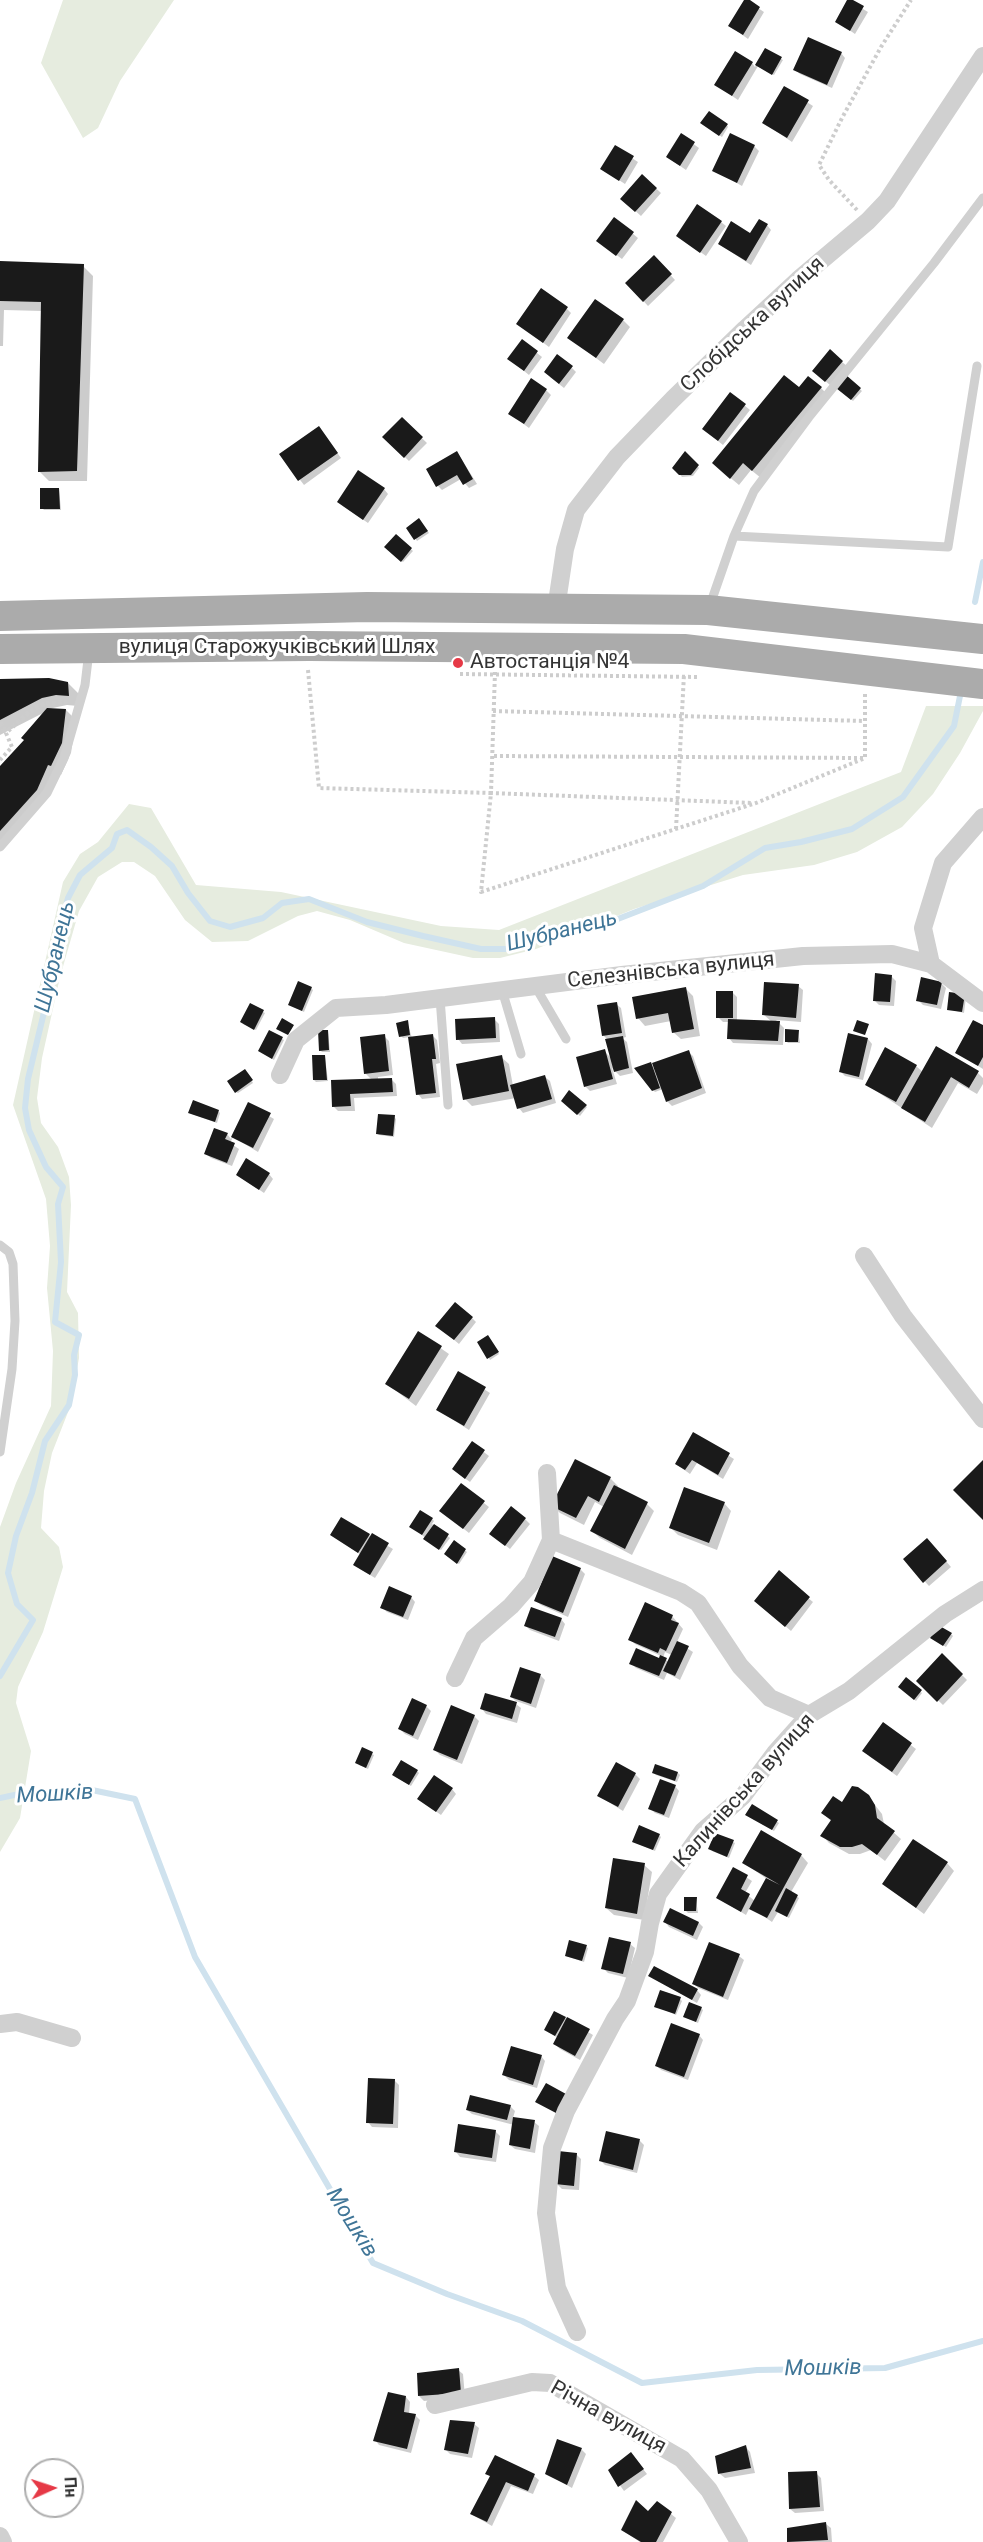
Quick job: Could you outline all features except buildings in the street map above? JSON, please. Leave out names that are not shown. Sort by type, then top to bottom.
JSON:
[{"type":"main road","name":"вулиця Старожучківський Шлях","points":[[0,616],[367,607],[708,610],[935,632],[983,639]]},
{"type":"main road","points":[[696,663],[708,610]]},
{"type":"main road","name":"вулиця Старожучківський Шлях","points":[[0,649],[89,649],[308,665],[494,661],[696,663],[865,668],[983,684]]},
{"type":"street","name":"Слобідська вулиця","points":[[556,609],[565,549],[576,510],[617,457],[745,329],[798,280],[868,222],[893,192],[983,56]]},
{"type":"street","points":[[983,817],[943,863],[923,928],[931,964],[983,1003]]},
{"type":"street","name":"Селезнівська вулиця","points":[[280,1075],[296,1040],[336,1008],[386,1005],[804,956],[892,954],[931,964]]},
{"type":"street","points":[[864,1256],[903,1316],[983,1419]]},
{"type":"street","points":[[455,1678],[474,1638],[511,1606],[532,1582],[551,1540],[547,1473]]},
{"type":"street","points":[[551,1540],[681,1592],[698,1604],[740,1665],[770,1698],[809,1715]]},
{"type":"street","name":"Калинівська вулиця","points":[[577,2332],[557,2288],[546,2213],[552,2148],[566,2111],[627,2001],[645,1952],[658,1894],[703,1831],[743,1796],[776,1752],[809,1715],[849,1691],[945,1614],[983,1590]]},
{"type":"street","points":[[0,2024],[17,2022],[72,2038]]},
{"type":"street","name":"Річна вулиця","points":[[435,2405],[532,2382],[550,2383],[682,2459],[709,2490],[739,2542]]},
{"type":"street","points":[[0,2536],[3,2542]]},
{"type":"lane","points":[[708,610],[734,536],[754,491],[809,417],[934,263],[983,198]]},
{"type":"lane","points":[[734,536],[948,547],[977,366]]},
{"type":"lane","points":[[0,847],[47,793],[64,758],[80,700],[89,649]]},
{"type":"lane","points":[[536,986],[566,1039]]},
{"type":"lane","points":[[502,990],[521,1054]]},
{"type":"lane","points":[[440,998],[448,1105]]},
{"type":"lane","points":[[0,1245],[9,1252],[14,1264],[15,1321],[12,1369],[0,1452]]},
{"type":"path","points":[[868,222],[829,180],[819,165],[881,47],[912,0]]},
{"type":"path","points":[[494,661],[494,756],[481,892],[756,803],[865,758]]},
{"type":"path","points":[[459,674],[494,661],[696,663],[683,716],[676,829]]},
{"type":"path","points":[[308,665],[319,788],[756,803]]},
{"type":"path","points":[[865,668],[865,758]]},
{"type":"path","points":[[6,734],[33,709],[44,704],[80,700]]},
{"type":"path","points":[[493,711],[864,721]]},
{"type":"path","points":[[0,723],[12,747],[0,760]]},
{"type":"path","points":[[494,756],[865,758]]},
{"type":"shaded area","points":[[63,0],[174,0],[120,81],[98,128],[83,138],[41,63]]},
{"type":"shaded area","points":[[926,706],[983,706],[983,711],[960,753],[933,794],[902,827],[857,852],[814,865],[743,875],[634,909],[536,949],[500,958],[473,958],[404,943],[350,920],[317,911],[298,916],[248,941],[212,942],[185,920],[155,876],[134,862],[122,862],[98,877],[79,911],[60,977],[42,1058],[37,1098],[41,1123],[58,1147],[69,1177],[71,1205],[67,1292],[78,1313],[79,1358],[70,1407],[52,1453],[44,1491],[41,1528],[59,1547],[63,1567],[43,1632],[18,1687],[16,1703],[31,1751],[20,1818],[0,1852],[0,1527],[16,1483],[51,1406],[53,1351],[47,1288],[50,1246],[46,1199],[13,1105],[63,882],[80,854],[98,842],[129,804],[151,808],[196,885],[281,892],[441,926],[499,930],[901,772]]},
{"type":"waterway","name":"Шубранець","points":[[975,602],[983,562]]},
{"type":"waterway","name":"Шубранець","points":[[0,1676],[33,1620],[17,1604],[8,1573],[16,1536],[32,1493],[45,1441],[69,1405],[75,1375],[74,1355],[79,1335],[55,1322],[61,1262],[58,1204],[63,1187],[46,1167],[29,1130],[25,1108],[28,1079],[57,958],[61,922],[68,898],[80,875],[112,848],[117,834],[127,830],[151,847],[172,866],[188,893],[210,921],[230,927],[263,918],[282,903],[309,899],[367,922],[423,936],[481,949],[515,949],[560,932],[610,922],[703,886],[765,848],[801,842],[852,829],[903,797],[954,726],[960,696]]},
{"type":"waterway","name":"Мошків","points":[[0,1798],[19,1794],[87,1789],[135,1799],[195,1957],[373,2263],[447,2294],[522,2321],[642,2383],[757,2370],[885,2368],[983,2341]]},
{"type":"place","name":"Автостанція №4","points":[[458,663]]}]
